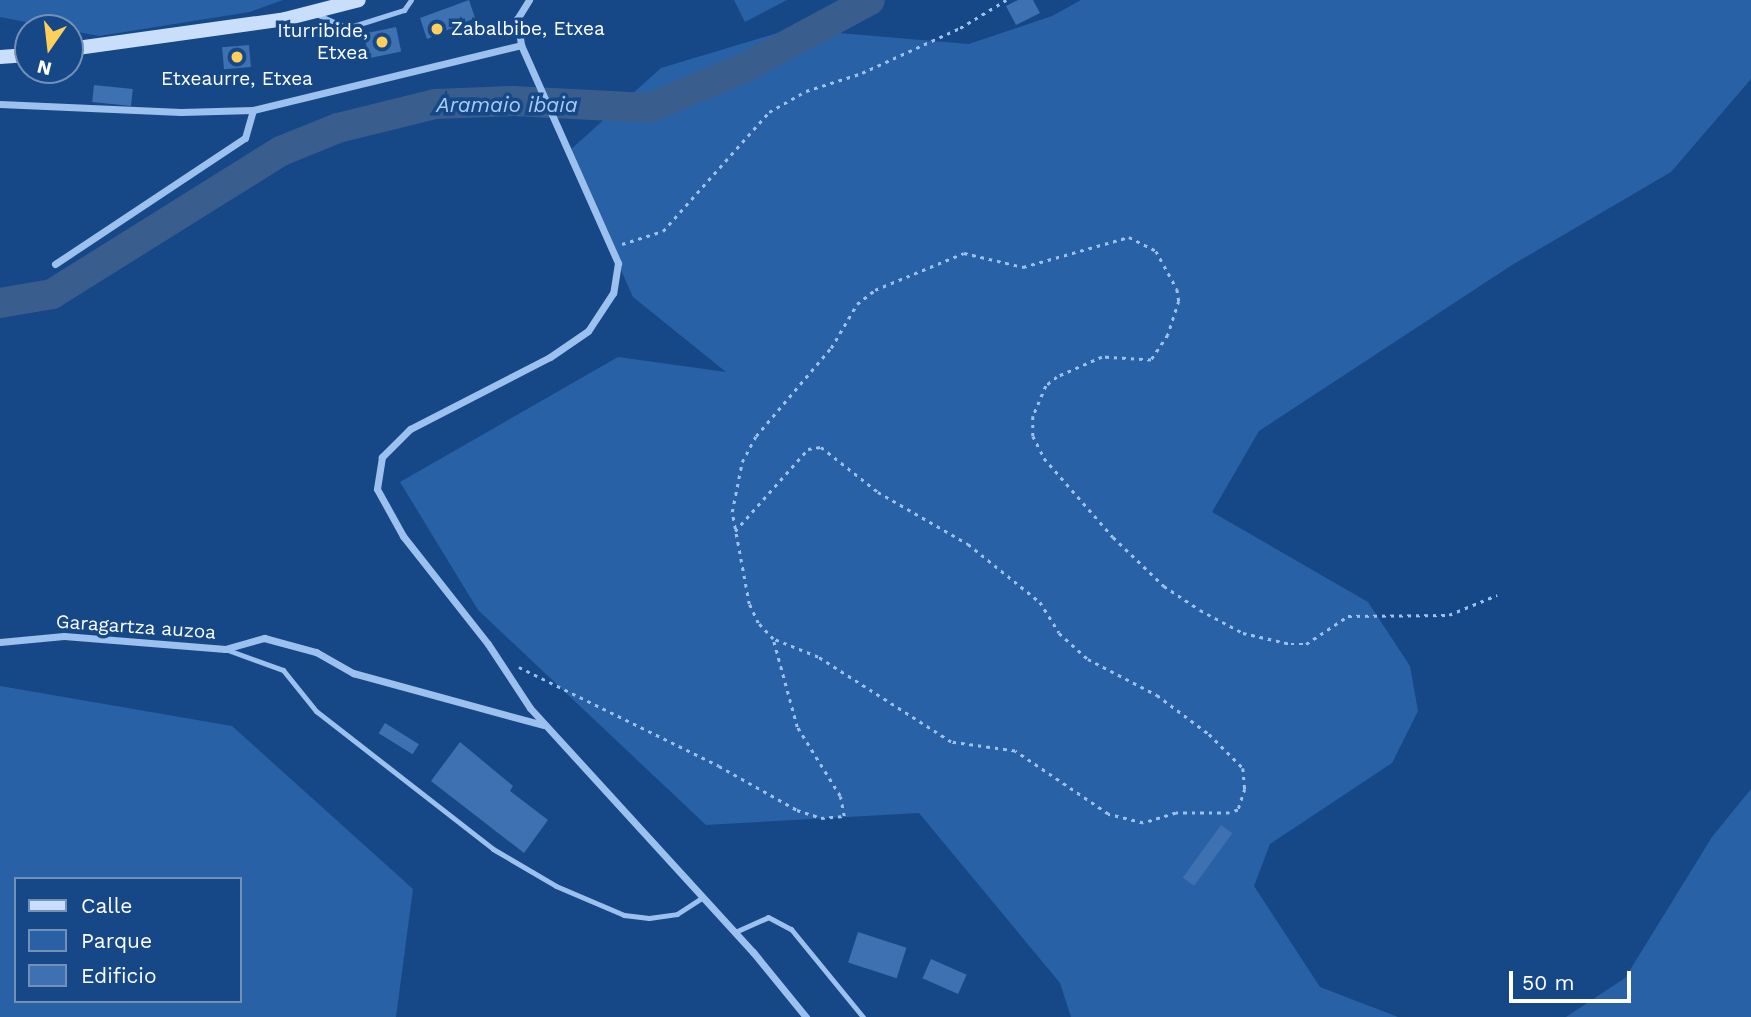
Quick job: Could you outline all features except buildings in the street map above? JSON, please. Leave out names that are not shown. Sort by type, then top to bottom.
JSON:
[{"type":"main road","points":[[84,47],[313,12],[359,0]]},
{"type":"street","points":[[529,0],[517,19],[521,45],[618,263],[613,293],[588,331],[502,383],[410,429],[383,457],[377,489],[403,536],[547,726],[735,932],[806,1017]]},
{"type":"street","points":[[0,104],[181,112],[253,110],[521,45]]},
{"type":"street","points":[[55,264],[245,138],[253,110]]},
{"type":"street","name":"Garagartza auzoa","points":[[0,642],[64,636],[225,649],[264,638],[316,652],[353,673],[547,726]]},
{"type":"lane","points":[[313,12],[347,28],[404,10],[411,0]]},
{"type":"lane","points":[[225,649],[283,670],[316,711],[493,849],[556,886],[624,915],[649,918],[677,914],[703,897]]},
{"type":"lane","points":[[735,932],[768,917],[790,929],[863,1017]]},
{"type":"path","points":[[611,247],[663,231],[769,112],[806,91],[862,73],[960,28],[1006,0]]},
{"type":"path","points":[[734,532],[807,449],[821,447],[878,492],[968,544],[1041,602],[1059,633],[1088,659],[1157,695],[1209,734],[1243,768],[1245,789],[1238,810],[1229,813],[1175,813],[1143,823],[1108,814],[1015,751],[951,742],[818,657],[773,639],[758,624],[749,604],[734,532],[735,489],[756,436],[831,348],[858,304],[874,290],[964,253],[1023,267],[1129,237],[1156,251],[1177,289],[1180,301],[1168,335],[1152,360],[1102,357],[1057,377],[1046,386],[1033,416],[1033,436],[1044,458],[1113,537],[1164,586],[1200,610],[1243,633],[1291,644],[1306,644],[1348,616],[1449,615],[1497,595]]},
{"type":"path","points":[[495,654],[559,690],[719,766],[797,810],[821,818],[844,816],[839,796],[797,727],[773,639]]},
{"type":"green space","points":[[0,0],[283,0],[250,12],[99,36],[84,33],[84,14],[14,14],[14,20],[0,17]]},
{"type":"green space","points":[[734,0],[787,0],[745,22]]},
{"type":"green space","points":[[1081,0],[1751,0],[1751,79],[1671,172],[1512,265],[1259,431],[1212,512],[1368,602],[1410,666],[1418,711],[1392,763],[1270,844],[1254,886],[1320,987],[1398,1017],[1071,1017],[1060,983],[919,813],[706,825],[478,610],[400,482],[618,357],[726,372],[633,297],[568,152],[661,68],[791,29],[969,44],[1052,16]]},
{"type":"green space","points":[[0,686],[232,726],[413,889],[396,1017],[0,1017]]},
{"type":"green space","points":[[1751,789],[1751,1017],[1566,1017],[1625,978],[1712,837]]},
{"type":"waterway","name":"Aramaio ibaia","points":[[0,303],[52,294],[281,151],[338,128],[435,104],[513,101],[649,108],[742,69],[870,0]]},
{"type":"place","name":"Zabalbibe, Etxea","points":[[437,29]]},
{"type":"place","name":"Iturribide, Etxea","points":[[382,42]]},
{"type":"place","name":"Etxeaurre, Etxea","points":[[237,57]]}]
